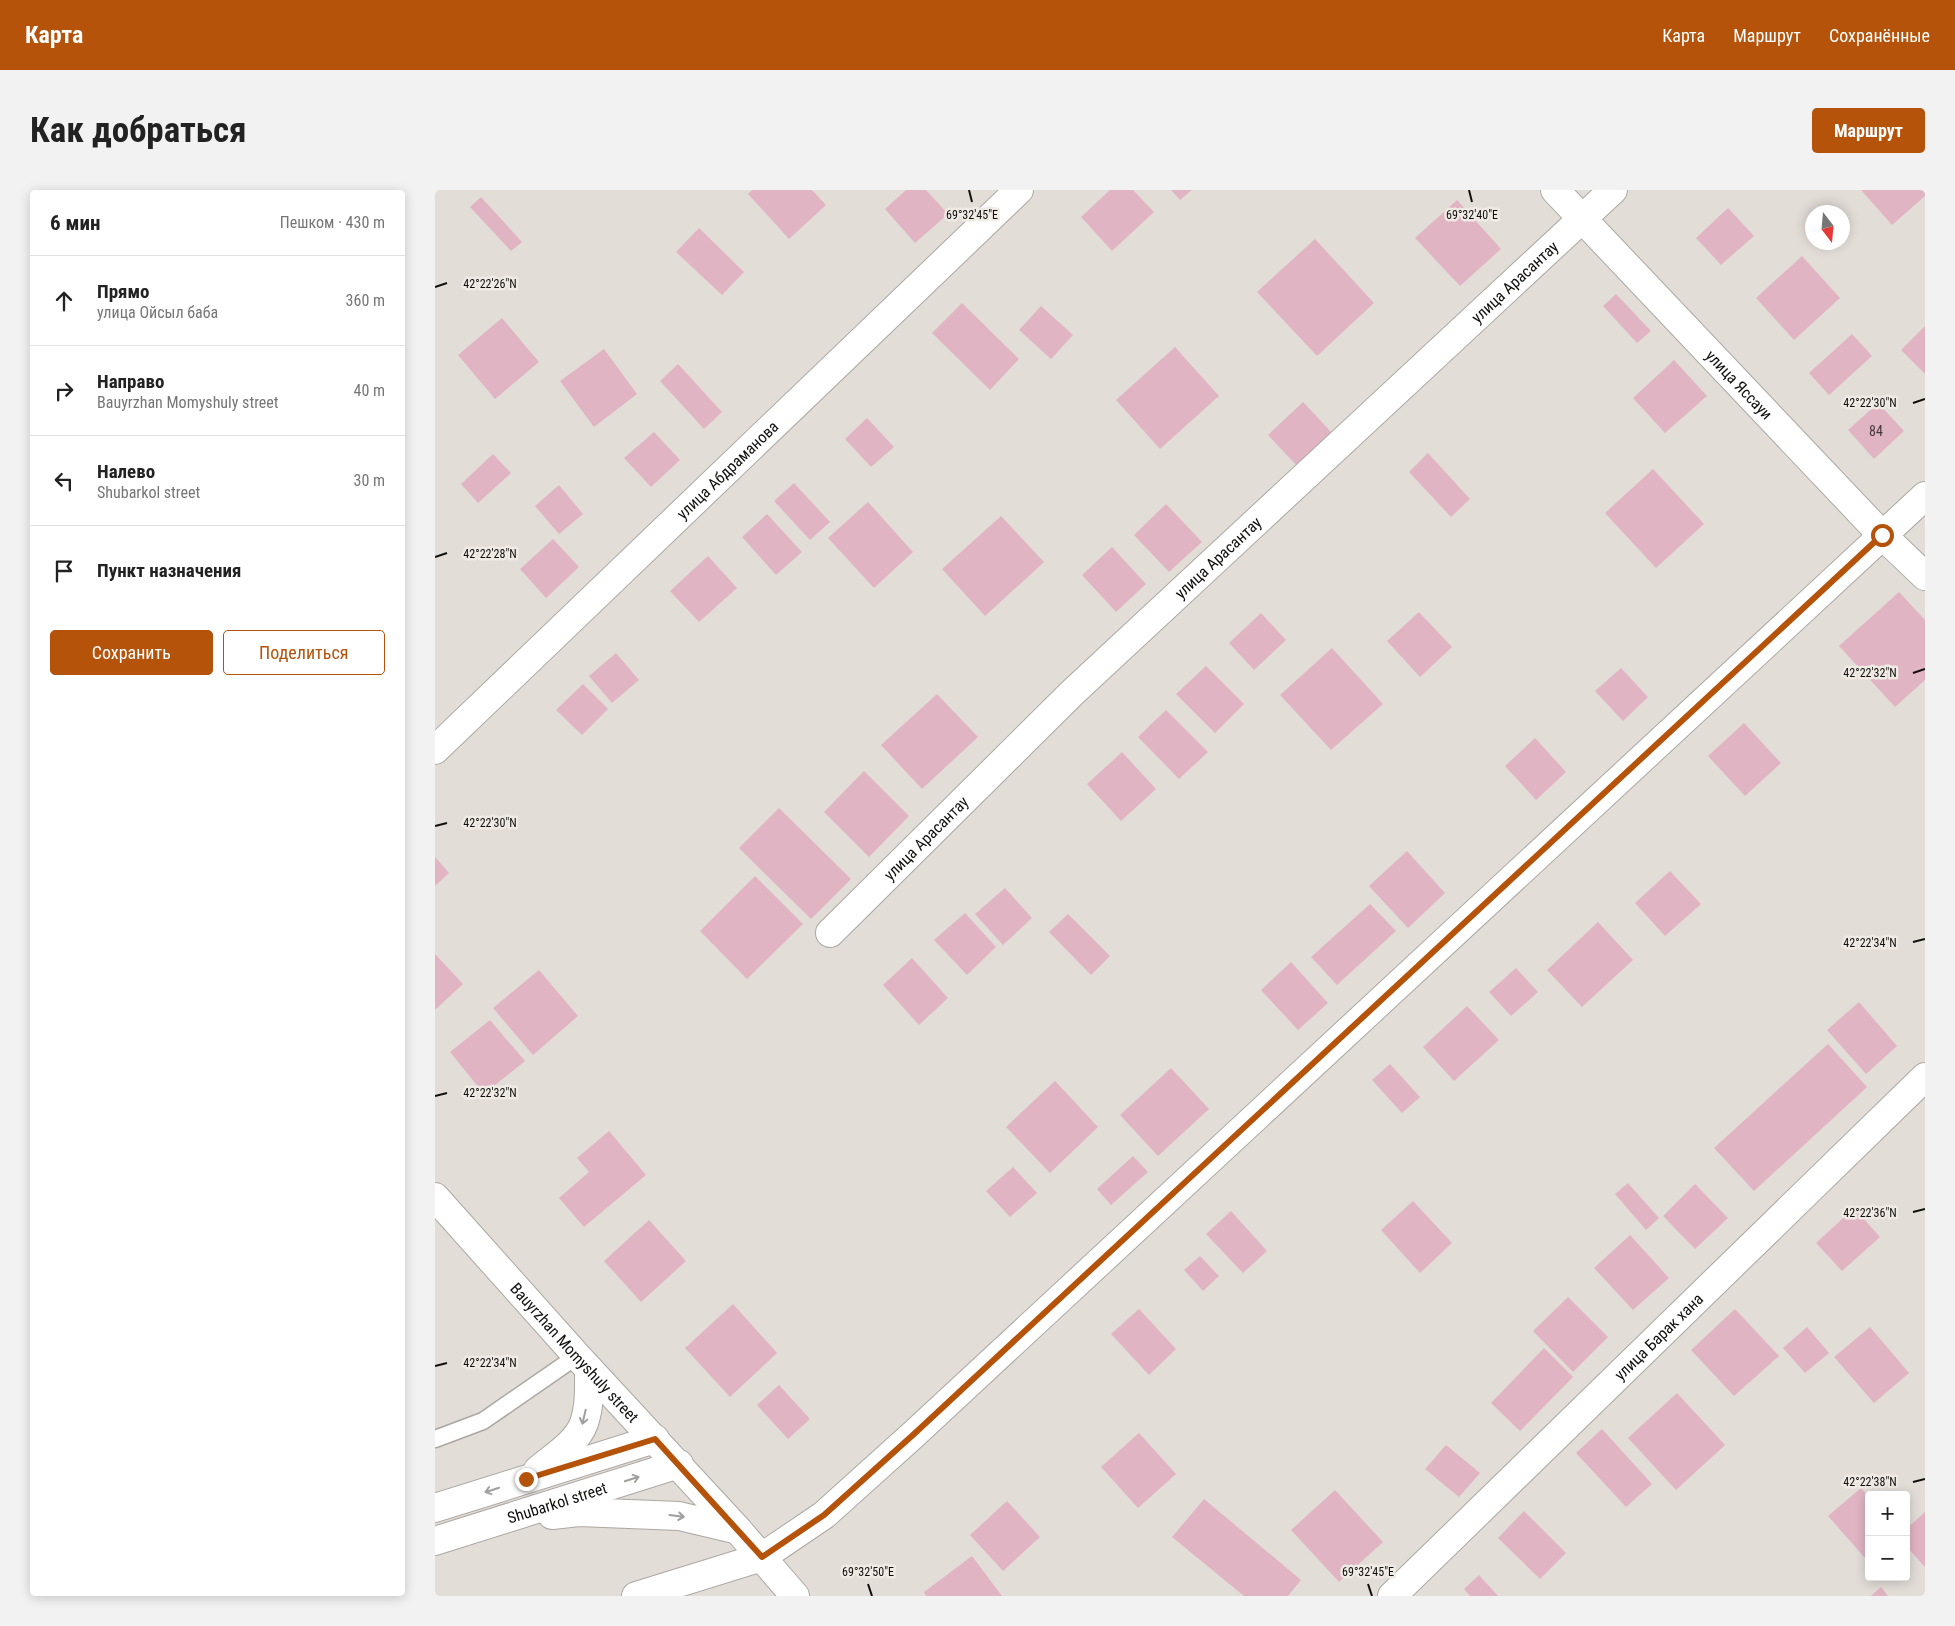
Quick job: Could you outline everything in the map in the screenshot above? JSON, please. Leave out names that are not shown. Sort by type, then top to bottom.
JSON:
[{"type":"street","name":"улица Абдраманова","points":[[435,750],[1019,190]]},
{"type":"street","name":"улица Яссауи","points":[[1555,190],[1882,535],[1925,576]]},
{"type":"street","name":"улица Арасантау","points":[[830,933],[1072,693],[1613,190]]},
{"type":"street","points":[[636,1596],[762,1557],[824,1515],[914,1434],[1925,496]]},
{"type":"street","name":"улица Барак хана","points":[[1392,1596],[1925,1077]]},
{"type":"street","name":"Bauyrzhan Momyshuly street","points":[[435,1197],[583,1362],[679,1464],[795,1596]]},
{"type":"street","points":[[526,1479],[569,1444],[583,1425],[588,1400],[583,1362]]},
{"type":"street","name":"Shubarkol street","points":[[435,1508],[655,1439]]},
{"type":"street","name":"Shubarkol street","points":[[435,1541],[679,1464]]},
{"type":"street","points":[[506,1519],[579,1512],[630,1513],[679,1516],[738,1530]]},
{"type":"lane","points":[[435,1439],[483,1421],[583,1362]]},
{"type":"building","points":[[752,190],[812,190],[826,205],[789,239],[748,194]]},
{"type":"building","points":[[906,190],[926,190],[948,214],[915,243],[885,209]]},
{"type":"building","points":[[1110,190],[1133,190],[1154,212],[1112,251],[1081,217]]},
{"type":"building","points":[[1171,190],[1192,190],[1180,200]]},
{"type":"building","points":[[1861,190],[1925,190],[1925,196],[1892,225]]},
{"type":"building","points":[[481,197],[522,242],[511,251],[470,207]]},
{"type":"building","points":[[1457,200],[1501,249],[1460,286],[1415,238]]},
{"type":"building","points":[[1728,208],[1754,236],[1721,265],[1696,238]]},
{"type":"building","points":[[699,228],[744,272],[722,295],[676,252]]},
{"type":"building","points":[[1315,239],[1374,303],[1317,356],[1257,292]]},
{"type":"building","points":[[1802,256],[1840,298],[1794,340],[1756,298]]},
{"type":"building","points":[[1616,294],[1651,331],[1637,343],[1603,306]]},
{"type":"building","points":[[962,303],[1019,359],[990,390],[932,333]]},
{"type":"building","points":[[1041,306],[1073,335],[1051,359],[1019,330]]},
{"type":"building","points":[[502,318],[539,362],[495,399],[458,355]]},
{"type":"building","points":[[1925,326],[1925,374],[1901,350]]},
{"type":"building","points":[[1852,334],[1872,356],[1829,395],[1809,373]]},
{"type":"building","points":[[1175,347],[1219,396],[1160,449],[1116,400]]},
{"type":"building","points":[[604,349],[637,394],[594,427],[560,381]]},
{"type":"building","points":[[1674,360],[1707,396],[1665,433],[1633,398]]},
{"type":"building","points":[[678,364],[722,412],[704,429],[660,381]]},
{"type":"building","points":[[1303,402],[1335,436],[1300,469],[1268,435]]},
{"type":"building","points":[[1878,403],[1904,431],[1874,459],[1848,430]]},
{"type":"building","points":[[867,418],[894,447],[871,467],[845,439]]},
{"type":"building","points":[[654,432],[680,460],[651,487],[624,458]]},
{"type":"building","points":[[1428,453],[1470,499],[1451,517],[1409,472]]},
{"type":"building","points":[[493,454],[511,473],[478,503],[461,484]]},
{"type":"building","points":[[1653,469],[1704,524],[1656,568],[1605,513]]},
{"type":"building","points":[[794,483],[830,522],[810,540],[774,501]]},
{"type":"building","points":[[559,485],[583,514],[559,534],[535,506]]},
{"type":"building","points":[[868,502],[913,552],[874,588],[828,538]]},
{"type":"building","points":[[1166,504],[1202,542],[1169,572],[1134,535]]},
{"type":"building","points":[[767,514],[802,552],[776,575],[742,537]]},
{"type":"building","points":[[1001,516],[1044,562],[985,616],[942,569]]},
{"type":"building","points":[[553,539],[579,567],[546,598],[520,569]]},
{"type":"building","points":[[1112,547],[1146,584],[1116,612],[1082,575]]},
{"type":"building","points":[[708,556],[737,588],[699,622],[670,591]]},
{"type":"building","points":[[1899,592],[1925,620],[1925,680],[1895,707],[1839,646]]},
{"type":"building","points":[[1419,612],[1452,647],[1420,677],[1387,641]]},
{"type":"building","points":[[1261,613],[1286,640],[1254,670],[1229,643]]},
{"type":"building","points":[[1332,648],[1383,704],[1331,750],[1280,695]]},
{"type":"building","points":[[616,653],[639,680],[612,703],[589,676]]},
{"type":"building","points":[[1206,666],[1244,704],[1215,733],[1176,694]]},
{"type":"building","points":[[1621,668],[1648,697],[1623,721],[1595,691]]},
{"type":"building","points":[[583,684],[608,709],[582,735],[556,710]]},
{"type":"building","points":[[937,694],[978,737],[922,789],[881,745]]},
{"type":"building","points":[[1166,710],[1208,752],[1179,779],[1138,737]]},
{"type":"building","points":[[1744,723],[1781,763],[1745,796],[1708,756]]},
{"type":"building","points":[[1535,738],[1566,772],[1536,800],[1505,766]]},
{"type":"building","points":[[1122,752],[1156,789],[1121,821],[1087,784]]},
{"type":"building","points":[[864,771],[909,816],[869,857],[824,812]]},
{"type":"building","points":[[779,808],[851,879],[811,919],[739,848]]},
{"type":"building","points":[[1407,851],[1445,893],[1408,928],[1369,886]]},
{"type":"building","points":[[435,857],[449,873],[435,886]]},
{"type":"building","points":[[1670,871],[1701,904],[1665,936],[1635,903]]},
{"type":"building","points":[[755,876],[803,924],[747,979],[700,931]]},
{"type":"building","points":[[1005,888],[1032,918],[1003,945],[975,914]]},
{"type":"building","points":[[1370,904],[1396,931],[1337,985],[1311,957]]},
{"type":"building","points":[[965,913],[996,947],[967,975],[934,940]]},
{"type":"building","points":[[1068,914],[1110,956],[1091,975],[1049,932]]},
{"type":"building","points":[[1598,922],[1633,960],[1582,1007],[1547,970]]},
{"type":"building","points":[[435,954],[463,984],[435,1010]]},
{"type":"building","points":[[912,958],[948,998],[919,1025],[883,985]]},
{"type":"building","points":[[1291,962],[1328,1003],[1298,1030],[1261,990]]},
{"type":"building","points":[[1516,968],[1538,992],[1511,1016],[1489,992]]},
{"type":"building","points":[[539,970],[578,1016],[533,1055],[493,1008]]},
{"type":"building","points":[[1859,1002],[1897,1046],[1866,1074],[1827,1030]]},
{"type":"building","points":[[1467,1006],[1499,1040],[1454,1081],[1423,1047]]},
{"type":"building","points":[[490,1020],[525,1061],[484,1094],[450,1052]]},
{"type":"building","points":[[1828,1044],[1867,1087],[1754,1191],[1714,1148]]},
{"type":"building","points":[[1390,1064],[1420,1097],[1402,1113],[1372,1080]]},
{"type":"building","points":[[1171,1068],[1209,1109],[1158,1156],[1120,1115]]},
{"type":"building","points":[[1055,1081],[1098,1127],[1050,1173],[1006,1127]]},
{"type":"building","points":[[609,1131],[646,1175],[584,1227],[559,1198],[589,1172],[577,1158]]},
{"type":"building","points":[[1133,1156],[1148,1172],[1111,1205],[1097,1189]]},
{"type":"building","points":[[1013,1167],[1037,1193],[1010,1217],[986,1191]]},
{"type":"building","points":[[1628,1183],[1659,1218],[1646,1230],[1615,1194]]},
{"type":"building","points":[[1695,1184],[1728,1218],[1695,1249],[1663,1216]]},
{"type":"building","points":[[1413,1201],[1452,1243],[1420,1273],[1381,1230]]},
{"type":"building","points":[[1854,1208],[1880,1237],[1842,1271],[1816,1243]]},
{"type":"building","points":[[1231,1211],[1267,1251],[1243,1273],[1206,1234]]},
{"type":"building","points":[[649,1220],[686,1261],[641,1302],[604,1261]]},
{"type":"building","points":[[1630,1235],[1669,1278],[1633,1310],[1594,1268]]},
{"type":"building","points":[[1200,1256],[1219,1276],[1203,1291],[1184,1270]]},
{"type":"building","points":[[1568,1297],[1608,1337],[1573,1372],[1533,1331]]},
{"type":"building","points":[[733,1304],[777,1353],[730,1397],[685,1348]]},
{"type":"building","points":[[1139,1309],[1176,1349],[1149,1375],[1111,1334]]},
{"type":"building","points":[[1735,1309],[1779,1356],[1734,1396],[1691,1350]]},
{"type":"building","points":[[1807,1327],[1829,1353],[1805,1373],[1783,1348]]},
{"type":"building","points":[[1870,1327],[1909,1373],[1874,1403],[1834,1357]]},
{"type":"building","points":[[1544,1348],[1573,1377],[1520,1431],[1491,1403]]},
{"type":"building","points":[[779,1385],[810,1419],[788,1439],[757,1405]]},
{"type":"building","points":[[1677,1393],[1725,1445],[1676,1490],[1628,1438]]},
{"type":"building","points":[[1602,1429],[1652,1484],[1626,1507],[1576,1453]]},
{"type":"building","points":[[1139,1433],[1176,1474],[1138,1508],[1101,1467]]},
{"type":"building","points":[[1446,1445],[1480,1473],[1459,1497],[1425,1469]]},
{"type":"building","points":[[1861,1488],[1865,1492],[1865,1558],[1828,1516]]},
{"type":"building","points":[[1335,1490],[1383,1542],[1339,1582],[1291,1530]]},
{"type":"building","points":[[1204,1499],[1301,1580],[1288,1596],[1244,1596],[1172,1537]]},
{"type":"building","points":[[1007,1501],[1040,1537],[1003,1571],[970,1535]]},
{"type":"building","points":[[1524,1511],[1566,1553],[1540,1579],[1498,1538]]},
{"type":"building","points":[[1925,1512],[1925,1567],[1910,1550],[1910,1525]]},
{"type":"building","points":[[972,1556],[1002,1596],[926,1596],[924,1592]]},
{"type":"building","points":[[1479,1575],[1498,1596],[1470,1596],[1464,1589]]},
{"type":"building","points":[[1881,1587],[1888,1596],[1871,1596]]},
{"type":"route","points":[[526,1479],[655,1439],[762,1557],[824,1515],[914,1434],[1882,535]]}]
